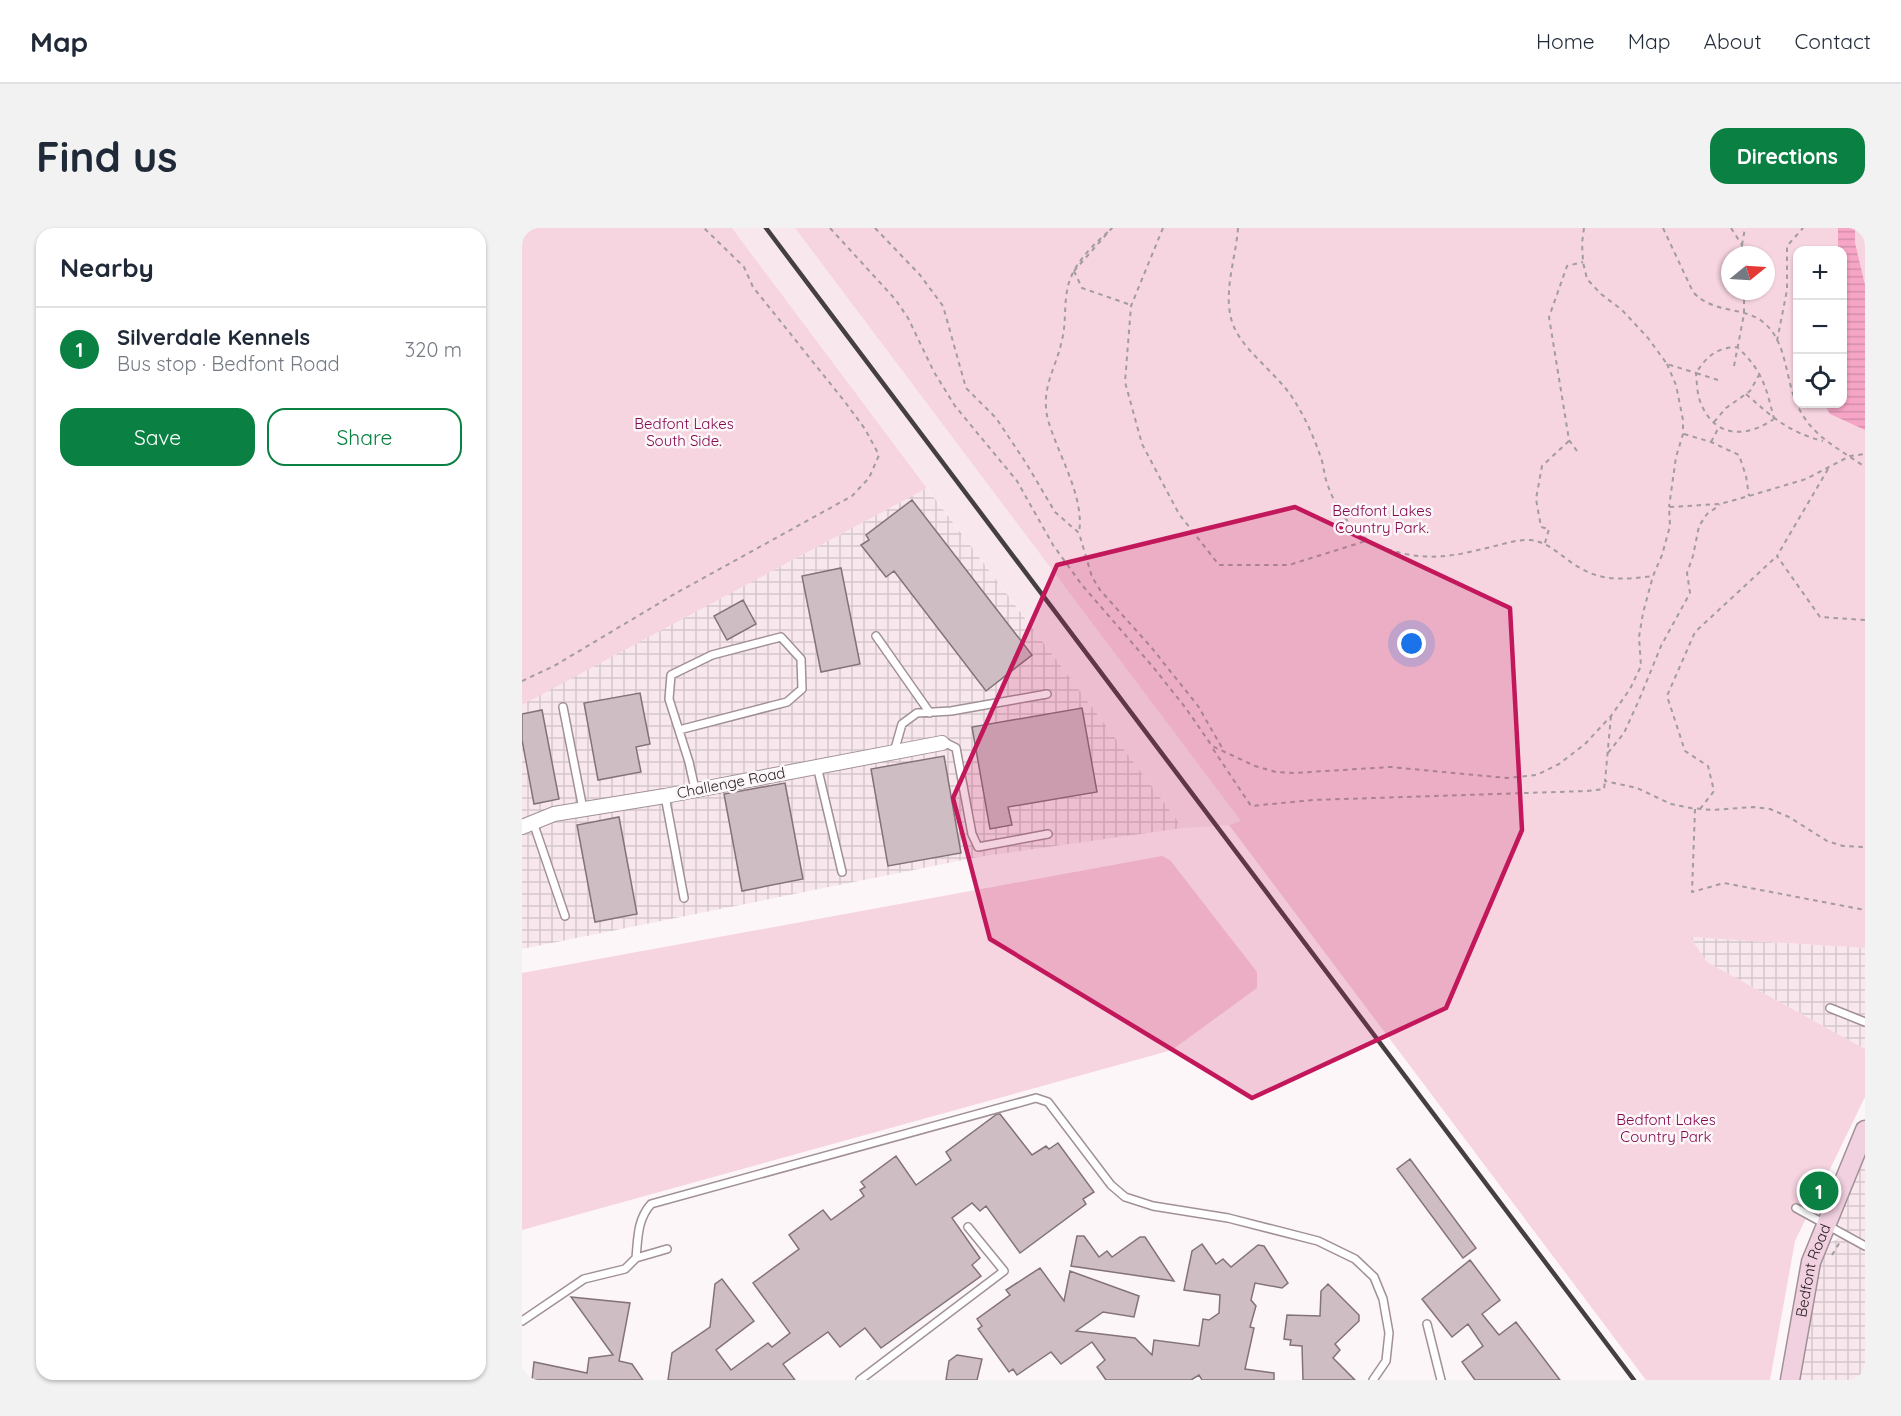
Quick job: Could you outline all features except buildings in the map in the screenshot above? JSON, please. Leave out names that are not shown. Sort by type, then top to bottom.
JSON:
[{"type":"street","name":"Challenge Road","points":[[528,824],[554,814],[665,796],[942,743]]},
{"type":"street","name":"Bedfont Road","points":[[1790,1380],[1811,1262],[1865,1130]]},
{"type":"lane","points":[[876,636],[930,713]]},
{"type":"lane","points":[[679,730],[787,702],[802,689],[801,659],[781,637],[712,655],[671,675],[669,699],[695,789]]},
{"type":"lane","points":[[894,752],[902,724],[917,713],[951,711],[1047,694]]},
{"type":"lane","points":[[563,707],[583,809]]},
{"type":"lane","points":[[942,743],[956,748],[972,834],[978,847],[1048,834]]},
{"type":"lane","points":[[818,766],[842,872]]},
{"type":"lane","points":[[665,796],[684,898]]},
{"type":"lane","points":[[528,824],[565,916]]},
{"type":"lane","points":[[1830,1008],[1865,1022]]},
{"type":"lane","points":[[636,1258],[639,1224],[643,1213],[651,1204],[1036,1098],[1048,1102],[1111,1185],[1125,1197],[1153,1206],[1228,1218],[1318,1241],[1355,1259],[1374,1277],[1383,1299],[1389,1333],[1386,1361],[1373,1380]]},
{"type":"lane","points":[[1796,1208],[1865,1246]]},
{"type":"lane","points":[[861,1380],[1004,1271],[968,1227]]},
{"type":"lane","points":[[522,1321],[584,1279],[625,1269],[636,1258],[667,1249]]},
{"type":"lane","points":[[1427,1324],[1441,1380]]},
{"type":"path","points":[[522,681],[554,666],[678,592],[852,496],[869,478],[879,455],[865,429],[845,402],[753,287],[744,267],[704,228]]},
{"type":"path","points":[[830,228],[895,299],[908,318],[934,372],[950,398],[1017,481],[1053,545],[1082,585],[1153,666],[1185,707],[1251,806],[1313,800],[1604,789],[1611,716]]},
{"type":"path","points":[[875,228],[920,275],[943,306],[966,388],[996,418],[1026,463],[1054,512],[1079,533]]},
{"type":"path","points":[[1074,271],[1112,228],[1091,248],[1074,271],[1068,284],[1062,341],[1047,388],[1048,417],[1078,501],[1081,521],[1079,533],[1092,577],[1100,590],[1151,647],[1198,706],[1226,753]]},
{"type":"path","points":[[1074,271],[1112,228]]},
{"type":"path","points":[[1163,228],[1131,305],[1125,382],[1142,444],[1179,514],[1219,565],[1289,565],[1369,540]]},
{"type":"path","points":[[1238,228],[1230,282],[1230,304],[1234,326],[1244,343],[1281,381],[1294,400],[1309,428],[1321,457],[1328,486],[1342,515],[1360,534],[1381,548],[1432,558],[1530,540],[1545,543],[1582,570],[1600,577],[1629,579],[1653,576]]},
{"type":"path","points":[[1212,746],[1255,766],[1276,772],[1390,767],[1507,778],[1537,775],[1559,764],[1585,744],[1611,716],[1630,689],[1641,666],[1639,637],[1643,613],[1670,526],[1669,507],[1676,457],[1683,434],[1683,420],[1676,385],[1667,364],[1648,338],[1622,310],[1601,294],[1587,279],[1583,262],[1584,228]]},
{"type":"path","points":[[1663,228],[1693,292],[1699,299],[1764,322],[1777,341],[1796,402],[1811,427],[1826,442]]},
{"type":"path","points":[[1731,228],[1742,245]]},
{"type":"path","points":[[1742,245],[1745,228]]},
{"type":"path","points":[[1777,341],[1787,290],[1787,246],[1803,228]]},
{"type":"path","points":[[1577,451],[1570,440],[1549,317],[1567,266],[1583,262]]},
{"type":"path","points":[[1074,271],[1082,288],[1131,305]]},
{"type":"path","points":[[1734,366],[1744,314],[1744,300]]},
{"type":"path","points":[[1724,347],[1737,347],[1751,360],[1760,374],[1774,419],[1743,433],[1730,432],[1719,427],[1707,416],[1701,404],[1696,373],[1704,361],[1724,347]]},
{"type":"path","points":[[1667,364],[1718,380]]},
{"type":"path","points":[[1714,422],[1726,408],[1750,391],[1760,374]]},
{"type":"path","points":[[1746,394],[1774,419],[1795,432],[1826,442],[1865,467]]},
{"type":"path","points":[[1711,442],[1719,427]]},
{"type":"path","points":[[1683,434],[1711,442],[1739,455],[1746,476],[1749,496]]},
{"type":"path","points":[[1545,543],[1549,529],[1541,527],[1536,500],[1542,466],[1570,440]]},
{"type":"path","points":[[1669,507],[1720,504],[1806,479],[1850,456],[1865,454]]},
{"type":"path","points":[[1700,809],[1714,791],[1708,766],[1685,751],[1667,696],[1695,632],[1778,556],[1828,469]]},
{"type":"path","points":[[1608,753],[1624,733],[1660,646],[1690,593],[1687,573],[1700,526],[1707,514],[1720,504]]},
{"type":"path","points":[[1778,556],[1820,617],[1865,620]]},
{"type":"path","points":[[1605,781],[1636,788],[1671,804],[1695,809],[1733,810],[1754,807],[1770,809],[1789,817],[1827,841],[1843,846],[1865,847]]},
{"type":"path","points":[[1695,809],[1692,892],[1724,883],[1865,910]]},
{"type":"highlighted area","points":[[1295,507],[1510,608],[1522,830],[1446,1008],[1252,1098],[990,939],[953,798],[1057,565]]},
{"type":"shaded area","points":[[732,228],[795,228],[1242,821],[1229,825],[1183,828]]},
{"type":"shaded area","points":[[1838,228],[1855,228],[1855,243],[1865,285],[1865,430],[1830,414],[1826,408],[1847,408],[1847,246],[1838,246]]},
{"type":"shaded area","points":[[927,488],[1183,828],[978,857],[522,949],[522,704]]},
{"type":"shaded area","points":[[1690,937],[1865,948],[1865,1049],[1707,962]]},
{"type":"shaded area","points":[[1865,1156],[1865,1380],[1799,1380],[1815,1268],[1825,1244],[1836,1240],[1843,1230],[1838,1222],[1837,1211]]},
{"type":"green space","name":"Bedfont Lakes South Side.","points":[[522,228],[732,228],[927,488],[522,705]]},
{"type":"green space","name":"Bedfont Lakes Country Park.","points":[[795,228],[1865,228],[1865,948],[1690,937],[1707,962],[1865,1049],[1865,1097],[1795,1241],[1770,1380],[1646,1380],[1229,825],[1241,821]]},
{"type":"green space","points":[[1162,856],[1170,860],[1257,972],[1257,988],[1172,1050],[522,1230],[522,973]]},
{"type":"railway","points":[[766,228],[1634,1380]]},
{"type":"place","name":"Silverdale Kennels","points":[[1819,1191]]},
{"type":"park label","name":"Bedfont Lakes Country Park","points":[[1666,1128]]}]
